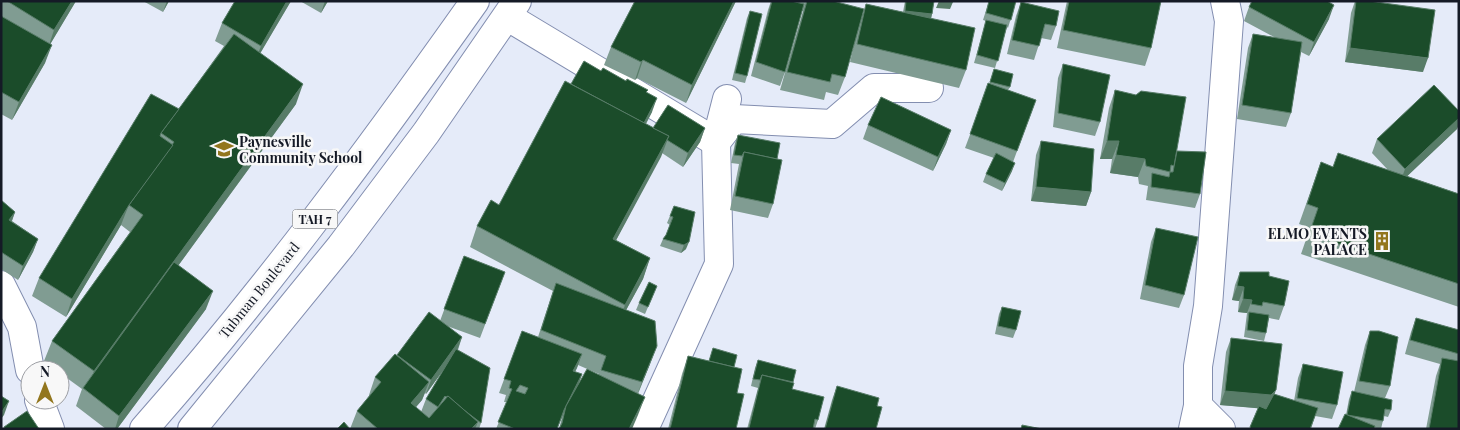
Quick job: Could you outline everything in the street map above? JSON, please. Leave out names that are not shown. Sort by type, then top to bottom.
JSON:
[{"type":"main road","name":"Tubman Boulevard","points":[[144,429],[312,224],[397,112],[475,1]]},
{"type":"main road","points":[[1221,429],[1195,417],[1198,366],[1208,306],[1229,21],[1225,1]]},
{"type":"main road","points":[[513,9],[716,142]]},
{"type":"main road","name":"TAH 7","points":[[192,429],[341,246],[426,133],[513,9]]},
{"type":"main road","points":[[716,142],[734,119],[832,124],[874,88],[929,88]]},
{"type":"main road","points":[[644,429],[719,264],[716,142],[727,99]]},
{"type":"main road","points":[[1,286],[22,327],[28,360]]},
{"type":"main road","points":[[43,410],[50,429]]},
{"type":"building","points":[[7,1],[72,1],[54,30]]},
{"type":"building","points":[[235,1],[287,1],[261,46],[222,23]]},
{"type":"building","points":[[635,1],[734,1],[692,85],[643,60],[641,62],[611,47]]},
{"type":"building","points":[[772,1],[791,1],[804,4],[785,72],[756,62]]},
{"type":"building","points":[[807,1],[833,1],[864,9],[845,77],[832,74],[830,82],[787,72]]},
{"type":"building","points":[[906,1],[934,1],[932,14],[905,11]]},
{"type":"building","points":[[989,1],[1016,1],[1011,20],[986,13]]},
{"type":"building","points":[[1069,1],[1161,1],[1151,48],[1063,30]]},
{"type":"building","points":[[1252,1],[1327,1],[1334,5],[1314,42],[1249,7]]},
{"type":"building","points":[[1356,1],[1435,10],[1428,58],[1350,48]]},
{"type":"building","points":[[1021,2],[1059,11],[1056,26],[1045,24],[1039,46],[1012,40]]},
{"type":"building","points":[[866,4],[975,28],[966,70],[857,44]]},
{"type":"building","points":[[750,11],[762,14],[747,76],[735,73]]},
{"type":"building","points":[[1,16],[52,45],[19,102],[1,92]]},
{"type":"building","points":[[986,20],[1007,25],[998,61],[977,55]]},
{"type":"building","points":[[234,34],[303,84],[94,371],[52,341],[143,215],[129,205],[174,142],[161,133]]},
{"type":"building","points":[[1253,34],[1302,42],[1291,113],[1242,105]]},
{"type":"building","points":[[584,61],[601,71],[603,68],[626,81],[627,79],[648,90],[646,92],[657,98],[644,123],[571,84]]},
{"type":"building","points":[[1063,64],[1110,75],[1100,122],[1058,113]]},
{"type":"building","points":[[994,69],[1013,74],[1010,87],[990,82]]},
{"type":"building","points":[[565,81],[669,136],[613,239],[650,258],[625,305],[477,226],[491,200],[499,205]]},
{"type":"building","points":[[988,83],[1036,100],[1017,151],[970,134]]},
{"type":"building","points":[[1434,85],[1459,111],[1459,118],[1405,169],[1377,139]]},
{"type":"building","points":[[1115,90],[1136,95],[1141,91],[1186,97],[1174,166],[1171,165],[1170,172],[1146,166],[1145,159],[1116,155],[1119,141],[1107,141]]},
{"type":"building","points":[[151,94],[179,109],[160,136],[173,145],[129,205],[72,299],[39,278]]},
{"type":"building","points":[[881,97],[951,130],[938,157],[868,125]]},
{"type":"building","points":[[668,105],[705,128],[688,153],[667,140],[669,136],[653,128]]},
{"type":"building","points":[[738,135],[780,143],[777,159],[744,152],[742,156],[734,155]]},
{"type":"building","points":[[1041,141],[1094,149],[1091,192],[1036,187]]},
{"type":"building","points":[[1177,151],[1206,152],[1200,194],[1151,187],[1152,173],[1169,177],[1170,172],[1173,172]]},
{"type":"building","points":[[744,152],[782,160],[773,204],[735,196]]},
{"type":"building","points":[[996,153],[1015,163],[1005,183],[986,174]]},
{"type":"building","name":"ELMO EVENTS PALACE","points":[[1338,153],[1459,194],[1459,284],[1309,234],[1318,208],[1307,204],[1321,162],[1333,167]]},
{"type":"building","points":[[1,200],[15,212],[9,220],[38,239],[23,266],[1,252]]},
{"type":"building","points":[[674,206],[695,212],[689,242],[684,245],[663,239],[673,217],[670,216]]},
{"type":"building","points":[[1156,228],[1198,237],[1184,295],[1145,285]]},
{"type":"building","points":[[464,256],[505,272],[485,324],[444,309]]},
{"type":"building","points":[[174,262],[213,291],[119,416],[83,388]]},
{"type":"building","points":[[1240,272],[1269,272],[1269,276],[1289,281],[1284,306],[1263,302],[1262,306],[1251,304],[1252,300],[1243,299],[1244,287],[1237,286]]},
{"type":"building","points":[[649,282],[657,286],[648,307],[639,303]]},
{"type":"building","points":[[556,283],[655,321],[657,346],[642,382],[601,370],[606,356],[541,330]]},
{"type":"building","points":[[1002,307],[1021,311],[1016,330],[998,326]]},
{"type":"building","points":[[429,312],[462,337],[431,380],[397,355]]},
{"type":"building","points":[[1249,312],[1269,315],[1266,333],[1247,330]]},
{"type":"building","points":[[1416,318],[1459,330],[1459,354],[1410,340]]},
{"type":"building","points":[[522,331],[582,354],[573,371],[582,374],[557,429],[515,429],[498,422],[512,389],[509,388],[511,381],[504,379]],"holes":[[[520,385],[528,388],[525,394],[516,391]]]},
{"type":"building","points":[[1370,331],[1379,331],[1398,337],[1390,386],[1359,381]]},
{"type":"building","points":[[1231,338],[1282,344],[1276,390],[1271,395],[1225,391]]},
{"type":"building","points":[[713,348],[737,355],[734,367],[709,361]]},
{"type":"building","points":[[456,349],[490,368],[481,423],[448,396],[445,396],[438,407],[426,399]]},
{"type":"building","points":[[395,354],[429,382],[411,403],[429,418],[448,396],[478,422],[471,429],[378,429],[357,411],[381,382],[375,377]]},
{"type":"building","points":[[688,356],[742,369],[737,393],[744,394],[736,429],[670,429]]},
{"type":"building","points":[[1442,358],[1459,361],[1459,429],[1429,429]]},
{"type":"building","points":[[758,360],[796,370],[793,382],[762,375],[760,380],[753,379]]},
{"type":"building","points":[[1303,364],[1343,372],[1337,405],[1297,398]]},
{"type":"building","points":[[587,369],[645,397],[629,429],[559,429],[566,406]]},
{"type":"building","points":[[762,375],[794,383],[792,389],[824,397],[818,420],[815,419],[813,429],[749,428]]},
{"type":"building","points":[[837,386],[879,398],[877,406],[882,407],[876,429],[825,429]]},
{"type":"building","points":[[1352,391],[1392,400],[1391,410],[1385,409],[1383,421],[1347,415]]},
{"type":"building","points":[[1274,394],[1318,408],[1310,429],[1252,429],[1250,427],[1259,406],[1266,409]]},
{"type":"building","points":[[1,396],[9,401],[1,413]]},
{"type":"building","points":[[27,411],[39,429],[5,429],[4,427]]},
{"type":"building","points":[[1345,414],[1375,426],[1374,429],[1338,429]]},
{"type":"building","points":[[344,422],[350,429],[337,429]]},
{"type":"building","points":[[1022,425],[1042,429],[1021,429]]},
{"type":"place","name":"Paynesville Community School","points":[[224,149]]},
{"type":"place","name":"ELMO EVENTS PALACE","points":[[1382,241]]}]
